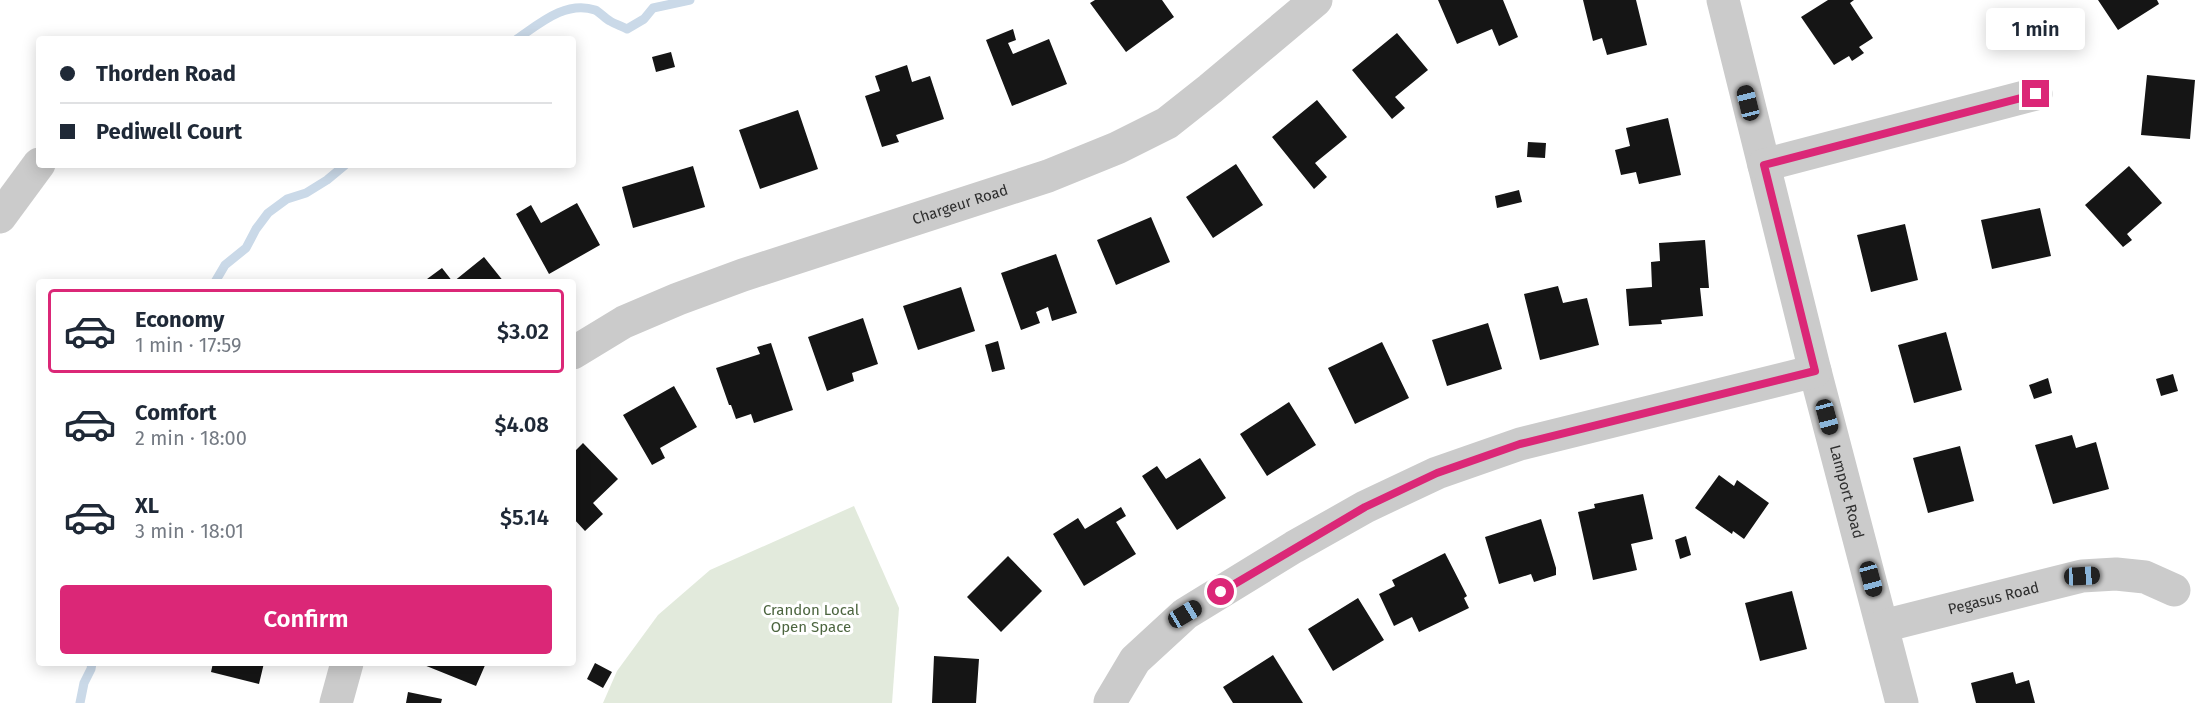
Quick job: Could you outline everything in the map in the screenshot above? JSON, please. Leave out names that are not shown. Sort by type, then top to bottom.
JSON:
[{"type":"street","name":"Chargeur Road","points":[[576,351],[624,322],[678,299],[743,275],[1048,176],[1117,148],[1167,123],[1316,0]]},
{"type":"street","name":"Lamport Road","points":[[1723,0],[1815,371],[1902,703]]},
{"type":"street","points":[[1764,165],[2036,94]]},
{"type":"street","points":[[0,217],[36,168]]},
{"type":"street","points":[[1110,702],[1135,660],[1185,614],[1294,547],[1365,507],[1437,473],[1520,444],[1815,371]]},
{"type":"street","name":"Pegasus Road","points":[[1883,626],[2082,576],[2116,574],[2145,577],[2174,590]]},
{"type":"street","points":[[336,703],[346,666]]},
{"type":"green space","name":"Crandon Local Open Space","points":[[854,506],[899,608],[892,703],[603,703],[617,671],[658,615],[710,570]]},
{"type":"building","points":[[1095,0],[1162,0],[1174,17],[1126,52],[1090,3]]},
{"type":"building","points":[[1438,0],[1503,0],[1518,37],[1499,46],[1492,29],[1457,44]]},
{"type":"building","points":[[1583,0],[1636,0],[1647,45],[1607,55],[1602,38],[1593,41]]},
{"type":"building","points":[[1828,0],[1854,0],[1850,3],[1873,38],[1859,47],[1864,53],[1852,61],[1849,56],[1834,65],[1801,17]]},
{"type":"building","points":[[2098,0],[2157,0],[2159,4],[2118,30]]},
{"type":"building","points":[[1013,29],[1016,40],[1008,43],[1013,54],[1049,39],[1067,84],[1012,106],[986,40]]},
{"type":"building","points":[[1397,33],[1428,70],[1395,97],[1405,108],[1392,119],[1352,70]]},
{"type":"building","points":[[671,52],[675,67],[656,72],[652,57]]},
{"type":"building","points":[[907,65],[912,82],[930,76],[944,119],[896,135],[899,142],[882,147],[865,96],[880,91],[875,76]]},
{"type":"building","points":[[2147,75],[2195,80],[2190,139],[2141,135]]},
{"type":"building","points":[[1317,100],[1347,137],[1315,163],[1327,177],[1314,189],[1272,137]]},
{"type":"building","points":[[798,110],[818,169],[760,189],[739,130]]},
{"type":"building","points":[[1668,118],[1681,175],[1639,184],[1636,172],[1621,175],[1615,150],[1630,146],[1626,128]]},
{"type":"building","points":[[1528,142],[1546,143],[1545,158],[1527,157]]},
{"type":"building","points":[[1236,164],[1263,205],[1213,238],[1186,197]]},
{"type":"building","points":[[693,166],[705,207],[633,228],[622,187]]},
{"type":"building","points":[[2129,166],[2162,203],[2127,234],[2132,240],[2123,247],[2085,205]]},
{"type":"building","points":[[1519,190],[1522,202],[1497,208],[1495,196]]},
{"type":"building","points":[[577,203],[600,245],[549,274],[516,214],[531,205],[541,223]]},
{"type":"building","points":[[2040,208],[2051,256],[1992,269],[1981,220]]},
{"type":"building","points":[[1151,217],[1170,262],[1116,285],[1097,240]]},
{"type":"building","points":[[1905,224],[1918,280],[1871,292],[1857,235]]},
{"type":"building","points":[[1705,240],[1709,288],[1700,288],[1703,316],[1661,320],[1662,324],[1629,326],[1626,289],[1652,287],[1651,262],[1660,261],[1659,243]]},
{"type":"building","points":[[1056,254],[1077,313],[1052,321],[1048,307],[1036,312],[1040,323],[1021,330],[1001,273]]},
{"type":"building","points":[[484,257],[502,279],[457,279]]},
{"type":"building","points":[[442,268],[451,279],[427,279]]},
{"type":"building","points":[[1558,286],[1563,303],[1587,298],[1599,345],[1540,360],[1524,294]]},
{"type":"building","points":[[961,287],[975,331],[918,350],[903,306]]},
{"type":"building","points":[[863,318],[878,364],[852,373],[854,381],[827,391],[808,337]]},
{"type":"building","points":[[1488,323],[1502,369],[1447,386],[1432,340]]},
{"type":"building","points":[[1946,332],[1962,390],[1914,403],[1898,345]]},
{"type":"building","points":[[998,341],[1005,369],[992,372],[985,345]]},
{"type":"building","points":[[1382,342],[1409,398],[1355,424],[1328,368]]},
{"type":"building","points":[[771,343],[793,410],[754,423],[751,414],[736,419],[716,368],[760,354],[757,347]]},
{"type":"building","points":[[2173,374],[2178,391],[2161,396],[2156,379]]},
{"type":"building","points":[[2048,378],[2052,393],[2034,399],[2029,385]]},
{"type":"building","points":[[674,386],[697,427],[660,448],[665,458],[652,465],[623,415]]},
{"type":"building","points":[[1289,402],[1316,445],[1267,476],[1240,434]]},
{"type":"building","points":[[2072,435],[2076,448],[2096,442],[2109,489],[2053,504],[2035,445]]},
{"type":"building","points":[[583,443],[618,479],[593,503],[603,514],[585,531],[576,521],[576,450]]},
{"type":"building","points":[[1960,446],[1974,501],[1928,513],[1913,458]]},
{"type":"building","points":[[1200,458],[1226,498],[1177,530],[1142,476],[1157,466],[1166,479]]},
{"type":"building","points":[[1719,475],[1734,486],[1737,480],[1769,503],[1744,539],[1733,531],[1732,534],[1695,508]]},
{"type":"building","points":[[1643,494],[1653,539],[1631,544],[1637,570],[1593,580],[1578,512],[1595,508],[1594,504]]},
{"type":"building","points":[[1121,507],[1126,516],[1116,522],[1136,554],[1084,586],[1053,534],[1078,518],[1085,529]]},
{"type":"building","points":[[1541,519],[1556,568],[1556,575],[1534,582],[1531,574],[1499,584],[1485,537]]},
{"type":"building","points":[[1686,536],[1691,555],[1680,559],[1675,540]]},
{"type":"building","points":[[1445,553],[1467,596],[1464,598],[1469,608],[1419,632],[1412,617],[1394,626],[1379,594],[1395,586],[1392,580]]},
{"type":"building","points":[[1008,556],[1042,591],[1001,632],[967,597]]},
{"type":"building","points":[[1792,591],[1807,649],[1760,661],[1745,603]]},
{"type":"building","points":[[1358,598],[1384,640],[1333,671],[1308,629]]},
{"type":"building","points":[[1273,655],[1303,703],[1233,703],[1223,687]]},
{"type":"building","points":[[934,656],[979,659],[976,703],[932,703]]},
{"type":"building","points":[[595,663],[612,672],[603,688],[587,679]]},
{"type":"building","points":[[212,666],[263,666],[259,684],[211,672]]},
{"type":"building","points":[[426,666],[485,666],[476,686]]},
{"type":"building","points":[[2013,672],[2016,684],[2029,680],[2035,703],[1976,703],[1971,683]]},
{"type":"building","points":[[408,692],[442,699],[441,703],[406,703]]},
{"type":"waterway","points":[[522,36],[553,15],[574,8],[595,10],[608,20],[627,29],[644,19],[653,8],[690,0]]},
{"type":"waterway","points":[[217,279],[225,265],[246,248],[268,213],[287,199],[306,193],[341,168]]},
{"type":"waterway","points":[[80,703],[84,683],[92,666]]},
{"type":"route","points":[[1221,592],[1365,507],[1437,473],[1520,444],[1815,371],[1764,165],[2036,94]]}]
